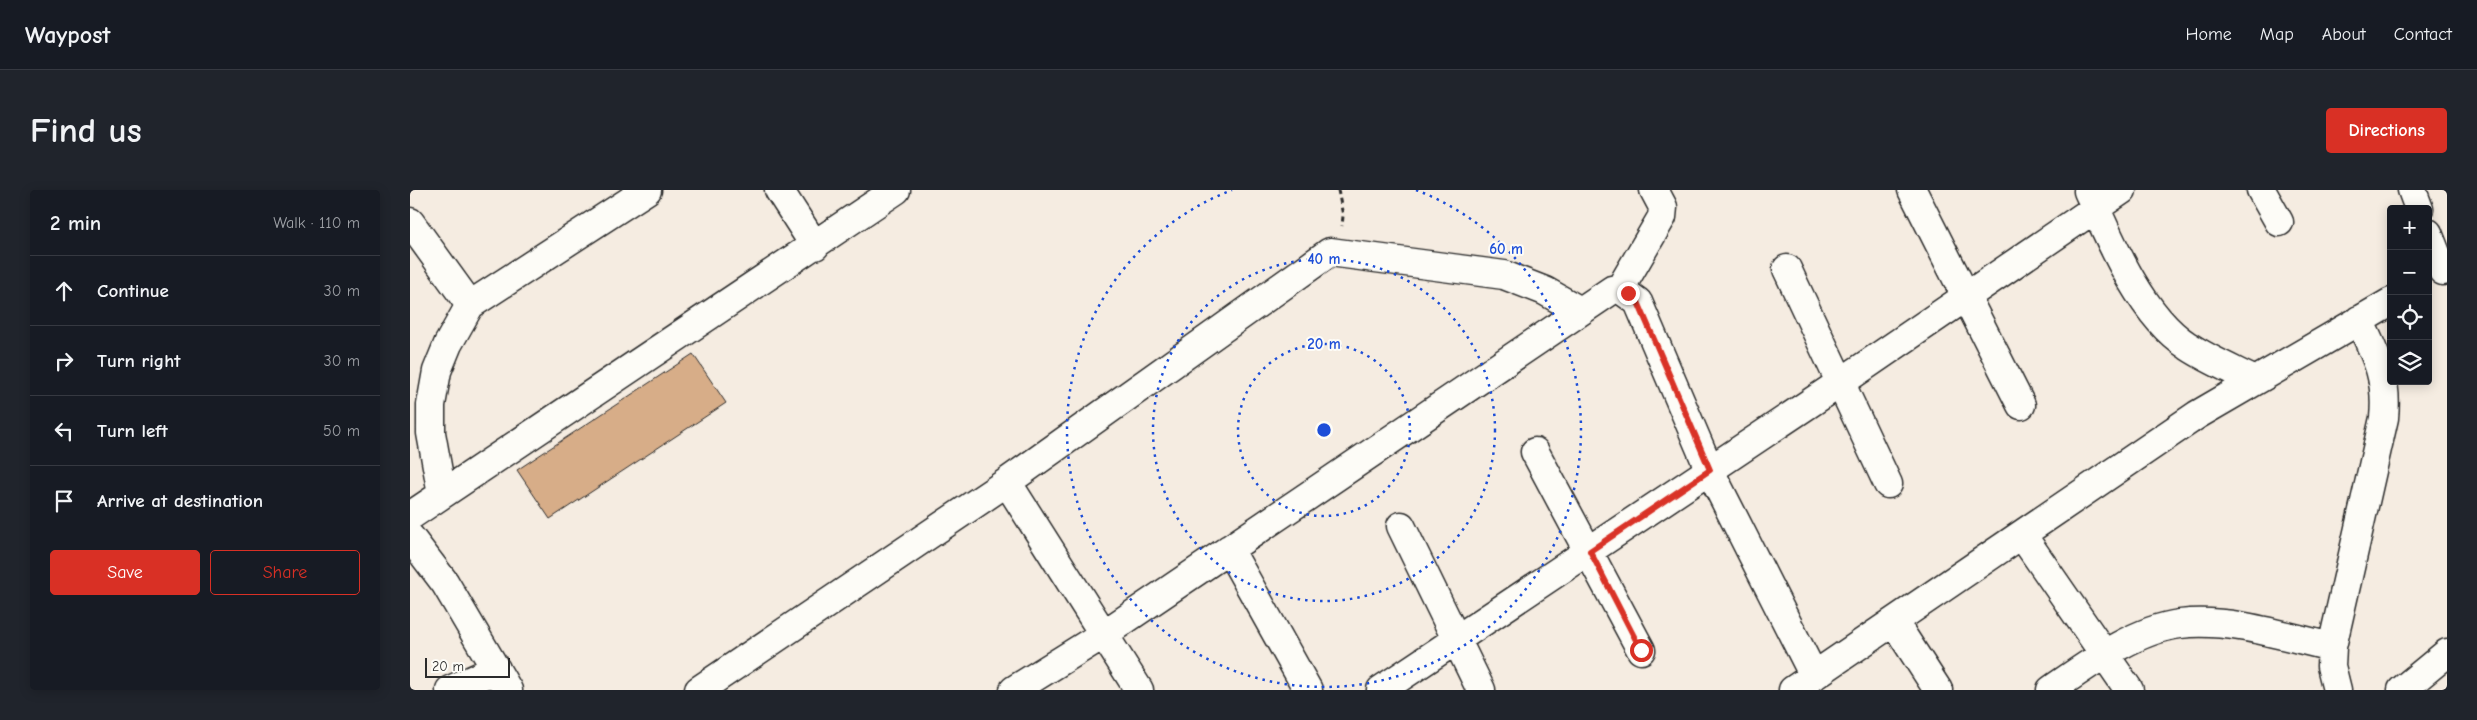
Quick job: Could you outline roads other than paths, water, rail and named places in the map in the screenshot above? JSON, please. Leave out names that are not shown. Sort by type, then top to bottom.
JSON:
[{"type":"street","points":[[442,494],[431,433],[431,405],[437,372],[448,344],[470,305],[647,190]]},
{"type":"street","points":[[779,190],[815,246]]},
{"type":"street","points":[[410,516],[896,190]]},
{"type":"street","points":[[1014,690],[1104,634],[1580,311],[1612,290],[1620,288],[1662,217],[1663,207],[1654,190]]},
{"type":"street","points":[[1912,190],[2021,405]]},
{"type":"street","points":[[1382,690],[1967,296],[2092,199],[2122,190]]},
{"type":"street","points":[[2261,190],[2280,222]]},
{"type":"street","points":[[2412,190],[2418,205]]},
{"type":"street","points":[[2092,199],[2142,301],[2157,320],[2187,346],[2255,381]]},
{"type":"street","points":[[410,222],[470,305]]},
{"type":"street","points":[[2432,249],[2438,274]]},
{"type":"street","points":[[699,690],[1007,482],[1330,252],[1504,275],[1545,291],[1580,311]]},
{"type":"street","points":[[1787,269],[1888,484]]},
{"type":"street","points":[[1620,288],[1638,302],[1804,683],[2197,415],[2387,304]]},
{"type":"street","points":[[2337,690],[2330,666],[2332,647],[2384,418],[2386,399],[2382,370],[2360,320]]},
{"type":"street","points":[[1535,452],[1590,551],[1641,650]]},
{"type":"street","points":[[1007,482],[1139,690]]},
{"type":"street","points":[[1401,526],[1455,641],[1481,690]]},
{"type":"street","points":[[2022,535],[2103,654],[2130,690]]},
{"type":"street","points":[[410,537],[418,563],[445,583],[502,679],[450,690]]},
{"type":"street","points":[[1229,549],[1308,690]]},
{"type":"street","points":[[1894,622],[1938,690]]},
{"type":"street","points":[[2051,690],[2103,654],[2144,636],[2180,624],[2230,624],[2332,647]]},
{"type":"street","points":[[2402,690],[2447,653]]}]
